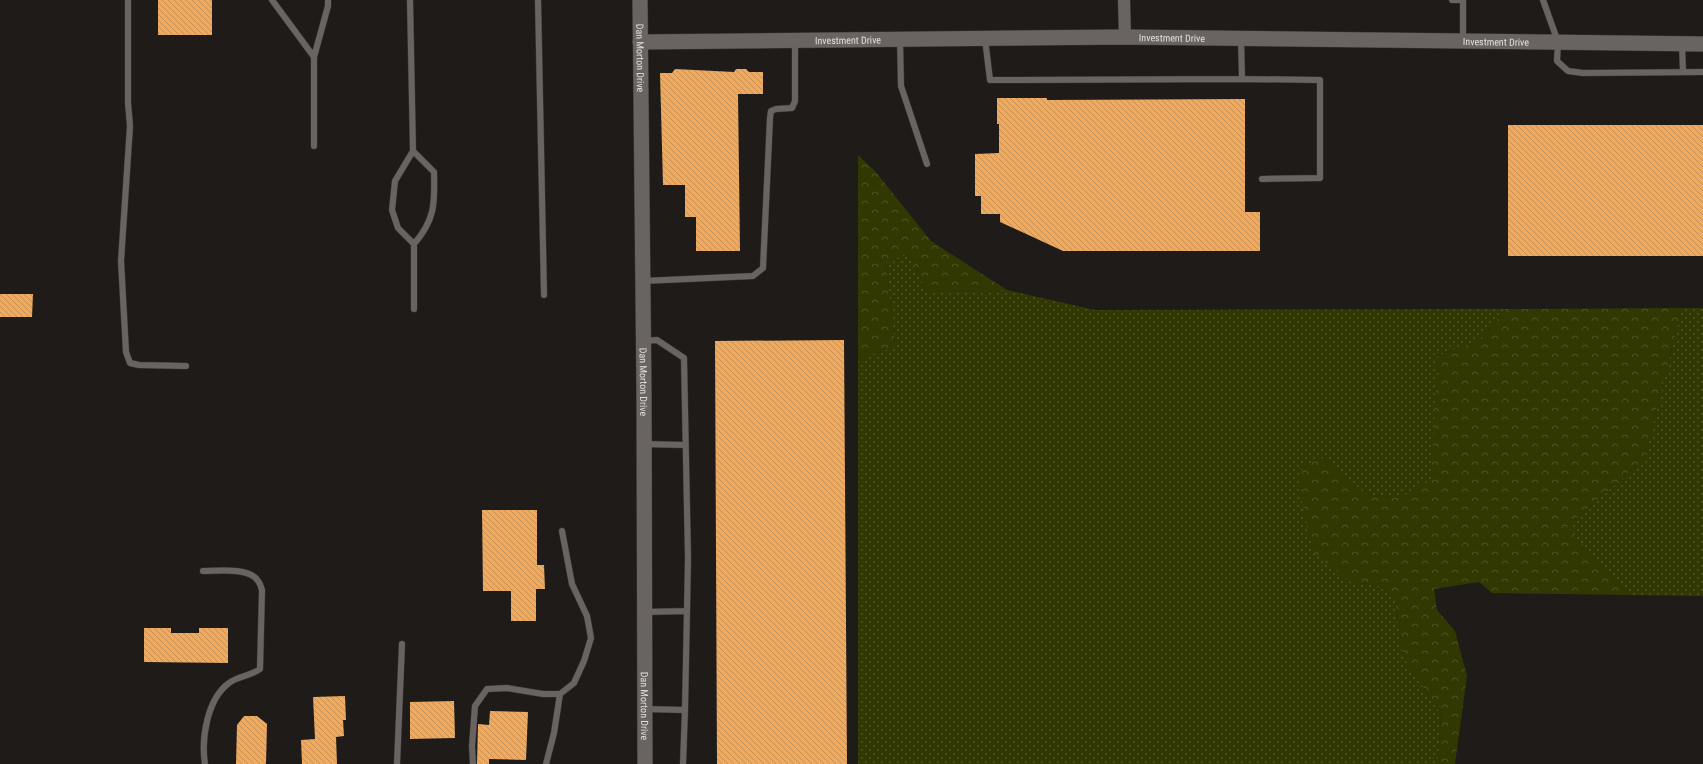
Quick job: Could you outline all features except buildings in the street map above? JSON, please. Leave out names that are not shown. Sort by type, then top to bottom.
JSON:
[{"type":"street","name":"Dan Morton Drive","points":[[640,0],[644,341],[645,764]]},
{"type":"street","points":[[1124,0],[1125,37]]},
{"type":"street","name":"Investment Drive","points":[[640,42],[1125,37],[1703,44]]},
{"type":"lane","points":[[128,0],[128,103],[130,126],[121,261],[126,352],[130,363],[139,365],[186,366]]},
{"type":"lane","points":[[272,0],[314,57]]},
{"type":"lane","points":[[314,146],[314,57],[328,6],[328,0]]},
{"type":"lane","points":[[410,0],[413,151],[395,180],[392,210],[398,228],[414,244]]},
{"type":"lane","points":[[538,0],[544,295]]},
{"type":"lane","points":[[1452,0],[1463,0],[1463,41]]},
{"type":"lane","points":[[1543,0],[1558,42],[1557,61],[1568,71],[1583,73],[1703,72]]},
{"type":"lane","points":[[985,39],[990,80],[1320,80],[1320,178],[1262,180]]},
{"type":"lane","points":[[1241,39],[1242,79]]},
{"type":"lane","points":[[900,40],[901,86],[927,164]]},
{"type":"lane","points":[[643,281],[752,276],[763,268],[770,118],[771,112],[776,109],[792,108],[795,101],[795,41]]},
{"type":"lane","points":[[1682,44],[1683,72]]},
{"type":"lane","points":[[413,151],[434,172],[435,192],[432,213],[426,231],[414,244],[414,309]]},
{"type":"lane","points":[[644,341],[657,340],[684,358],[688,558],[683,764]]},
{"type":"lane","points":[[644,444],[685,445]]},
{"type":"lane","points":[[473,764],[472,746],[475,706],[488,689],[508,688],[543,694],[560,694],[574,683],[584,661],[591,638],[587,616],[572,584],[562,530]]},
{"type":"lane","points":[[204,571],[241,571],[252,575],[258,580],[262,590],[260,669],[229,683],[212,704],[204,736],[205,764]]},
{"type":"lane","points":[[644,612],[687,611]]},
{"type":"lane","points":[[397,764],[402,644]]},
{"type":"lane","points":[[546,764],[554,733],[560,694]]},
{"type":"lane","points":[[645,709],[685,710]]},
{"type":"green space","points":[[858,155],[875,171],[931,241],[1007,290],[926,291],[910,254],[886,261],[895,346],[858,360]]},
{"type":"green space","points":[[910,254],[926,291],[1007,290],[1095,310],[1505,309],[1481,340],[1438,356],[1432,480],[1400,498],[1366,494],[1323,458],[1349,581],[1380,586],[1395,601],[1404,658],[1441,714],[1438,764],[858,764],[858,360],[895,346],[886,261]]},
{"type":"green space","points":[[1682,308],[1703,308],[1703,596],[1628,595],[1567,527],[1644,459]]},
{"type":"green space","points":[[1682,308],[1644,459],[1567,527],[1628,595],[1492,593],[1479,582],[1434,589],[1437,610],[1455,631],[1467,676],[1455,764],[1438,764],[1441,714],[1404,658],[1395,601],[1380,586],[1349,581],[1313,551],[1299,488],[1303,466],[1323,458],[1366,494],[1400,498],[1431,480],[1438,356],[1481,340],[1505,309]]}]
